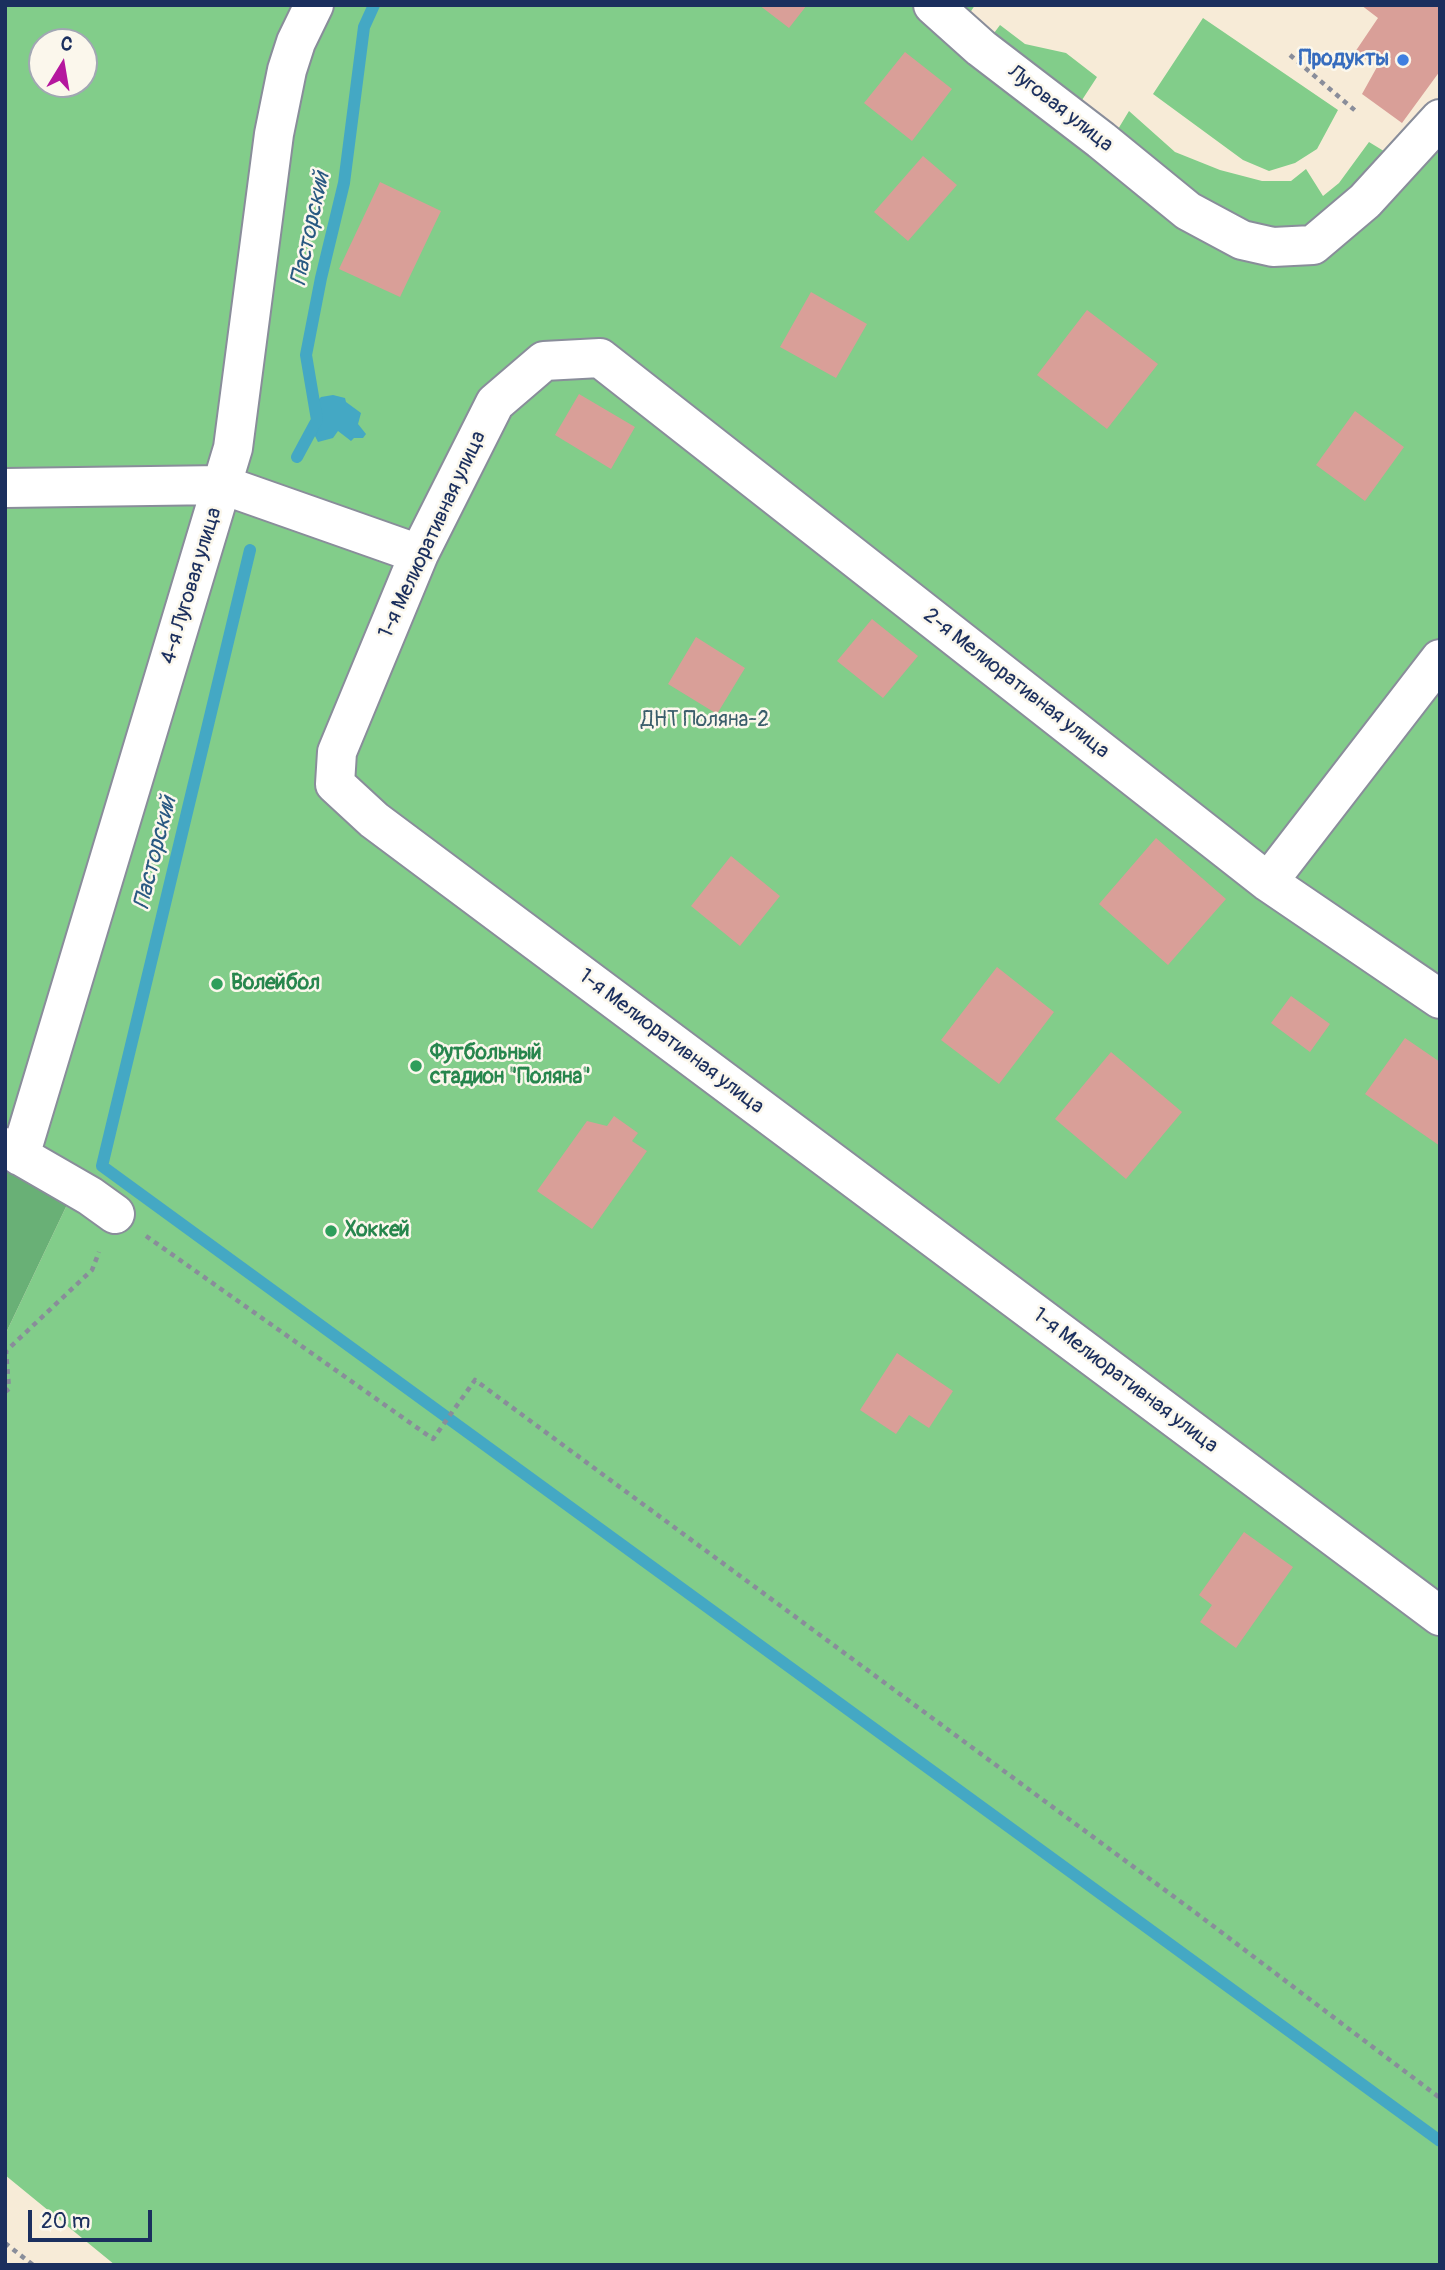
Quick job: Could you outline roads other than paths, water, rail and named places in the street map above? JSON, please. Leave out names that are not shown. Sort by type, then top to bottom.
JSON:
[{"type":"street","name":"4-я Луговая улица","points":[[12,1151],[233,448],[274,134],[296,42],[314,5]]},
{"type":"street","name":"Луговая улица","points":[[933,5],[981,48],[1188,211],[1242,240],[1273,247],[1312,245],[1365,201],[1440,119]]},
{"type":"street","name":"1-я Мелиоративная улица","points":[[600,358],[544,361],[495,403],[419,554],[337,752],[335,784],[374,820],[1440,1616]]},
{"type":"street","name":"2-я Мелиоративная улица","points":[[600,358],[1268,882],[1440,999]]},
{"type":"street","points":[[5,488],[223,485],[419,554]]},
{"type":"street","points":[[1268,882],[1440,659]]},
{"type":"street","points":[[12,1151],[90,1196],[115,1214]]},
{"type":"water","points":[[333,395],[345,398],[346,402],[361,413],[358,424],[366,434],[363,438],[354,438],[351,441],[338,431],[333,438],[318,442],[312,430],[311,407],[321,397]]},
{"type":"waterway","name":"Пасторский","points":[[297,457],[317,420],[306,355],[344,183],[364,27],[374,5]]},
{"type":"waterway","points":[[250,550],[102,1166],[1440,2141]]},
{"type":"place","name":"Продукты","points":[[1403,60]]},
{"type":"place","name":"Волейбол","points":[[217,984]]},
{"type":"place","name":"Футбольный стадион \"Поляна\"","points":[[416,1066]]},
{"type":"place","name":"Хоккей","points":[[331,1231]]},
{"type":"park label","name":"ДНТ Поляна-2","points":[[705,721]]}]
